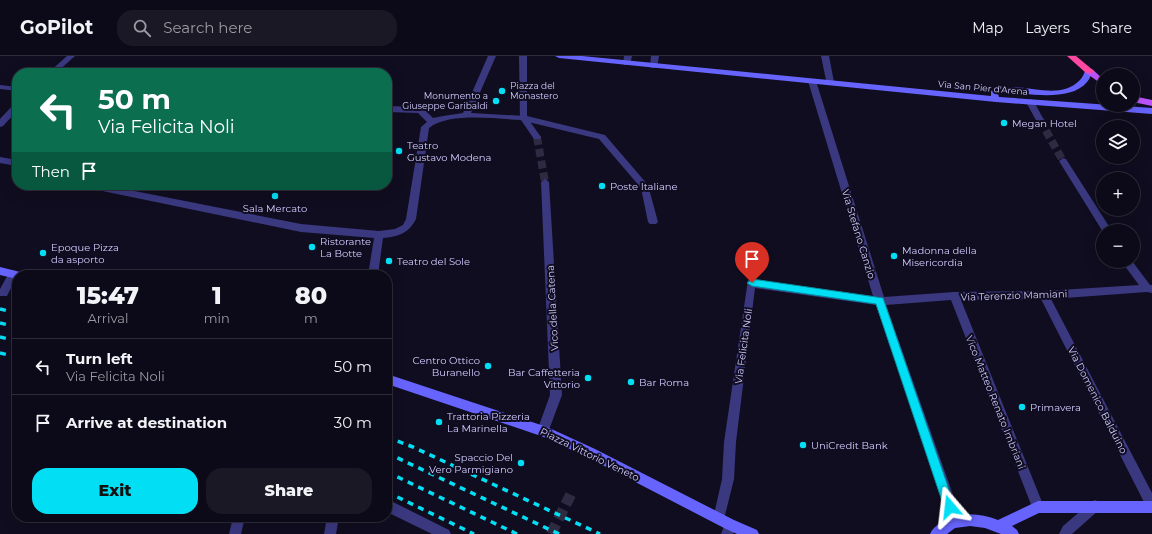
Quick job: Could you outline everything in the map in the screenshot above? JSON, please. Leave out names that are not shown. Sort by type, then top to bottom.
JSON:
[{"type":"highway","points":[[1072,56],[1089,71]]},
{"type":"highway","points":[[1085,56],[1089,71]]},
{"type":"main road","points":[[1089,71],[1096,77]]},
{"type":"main road","points":[[1140,100],[1152,103]]},
{"type":"street","points":[[58,68],[71,56]]},
{"type":"street","points":[[466,115],[492,56]]},
{"type":"street","points":[[523,56],[523,118],[537,137]]},
{"type":"street","name":"Via San Pier d'Arena","points":[[559,56],[627,60],[654,66],[996,99],[1152,111]]},
{"type":"street","points":[[654,66],[656,56]]},
{"type":"street","name":"Via San Pier d'Arena","points":[[812,81],[830,82],[825,56]]},
{"type":"street","points":[[996,99],[994,93],[998,91],[1064,92],[1076,89],[1085,80],[1089,71]]},
{"type":"street","name":"Via Stefano Canzio","points":[[812,81],[880,301],[954,522]]},
{"type":"street","points":[[0,87],[12,88]]},
{"type":"street","points":[[1030,102],[1040,120]]},
{"type":"street","points":[[392,109],[420,110],[431,121]]},
{"type":"street","points":[[0,124],[12,111]]},
{"type":"street","points":[[113,190],[301,228],[379,235],[398,232],[407,227],[410,223],[425,127],[431,121],[466,115],[523,118],[602,137],[645,187],[653,222]]},
{"type":"street","points":[[0,160],[12,162]]},
{"type":"street","points":[[1062,161],[1102,224]]},
{"type":"street","name":"Vico della Catena","points":[[543,431],[556,395],[545,182]]},
{"type":"street","points":[[374,270],[379,235]]},
{"type":"street","name":"Via Terenzio Mamiani","points":[[1132,268],[1150,289]]},
{"type":"street","points":[[0,271],[12,274]]},
{"type":"street","points":[[3,293],[12,280]]},
{"type":"street","name":"Via Felicita Noli","points":[[725,526],[730,442],[752,283],[880,301]]},
{"type":"street","name":"Via Terenzio Mamiani","points":[[880,301],[954,296],[1044,295],[1150,289]]},
{"type":"street","name":"Via Domenico Balduino","points":[[1044,295],[1152,507]]},
{"type":"street","name":"Vico Matteo Renato Imbriani","points":[[954,296],[1038,507]]},
{"type":"street","name":"Piazza Vittorio Veneto","points":[[392,381],[543,431],[591,453],[725,526],[753,534]]},
{"type":"street","points":[[1065,534],[1067,530],[1095,506]]},
{"type":"street","points":[[1000,526],[1038,507],[1152,507]]},
{"type":"street","points":[[392,508],[445,534]]},
{"type":"street","points":[[936,534],[954,522],[978,520],[1000,526],[1012,534]]},
{"type":"street","points":[[235,534],[238,522]]},
{"type":"street","points":[[330,534],[332,522]]},
{"type":"tunnel","points":[[1040,120],[1063,161]]},
{"type":"tunnel","points":[[537,137],[545,182]]},
{"type":"tunnel","points":[[551,534],[571,494]]},
{"type":"railway","points":[[0,309],[12,312]]},
{"type":"railway","points":[[0,323],[12,326]]},
{"type":"railway","points":[[0,337],[12,340]]},
{"type":"railway","points":[[0,353],[12,356]]},
{"type":"railway","points":[[392,439],[413,447],[600,534]]},
{"type":"railway","points":[[392,455],[559,534]]},
{"type":"railway","points":[[392,474],[517,534]]},
{"type":"railway","points":[[392,494],[474,534]]},
{"type":"place","name":"Piazza del Monastero","points":[[502,91]]},
{"type":"place","name":"Monumento a Giuseppe Garibaldi","points":[[496,101]]},
{"type":"place","name":"Megan Hotel","points":[[1004,123]]},
{"type":"place","name":"Teatro Gustavo Modena","points":[[399,151]]},
{"type":"place","name":"Poste Italiane","points":[[602,186]]},
{"type":"place","name":"Sala Mercato","points":[[275,196]]},
{"type":"place","name":"Ristorante La Botte","points":[[312,247]]},
{"type":"place","name":"Epoque Pizza da asporto","points":[[43,253]]},
{"type":"place","name":"Madonna della Misericordia","points":[[894,256]]},
{"type":"place","name":"Teatro del Sole","points":[[389,261]]},
{"type":"place","name":"Centro Ottico Buranello","points":[[488,366]]},
{"type":"place","name":"Bar Caffetteria Vittorio","points":[[588,378]]},
{"type":"place","name":"Bar Roma","points":[[631,382]]},
{"type":"place","name":"Primavera","points":[[1022,407]]},
{"type":"place","name":"Trattoria Pizzeria La Marinella","points":[[439,422]]},
{"type":"place","name":"UniCredit Bank","points":[[803,445]]},
{"type":"place","name":"Spaccio Del Vero Parmigiano","points":[[521,463]]},
{"type":"route","points":[[752,283],[880,301],[950,507]]}]
